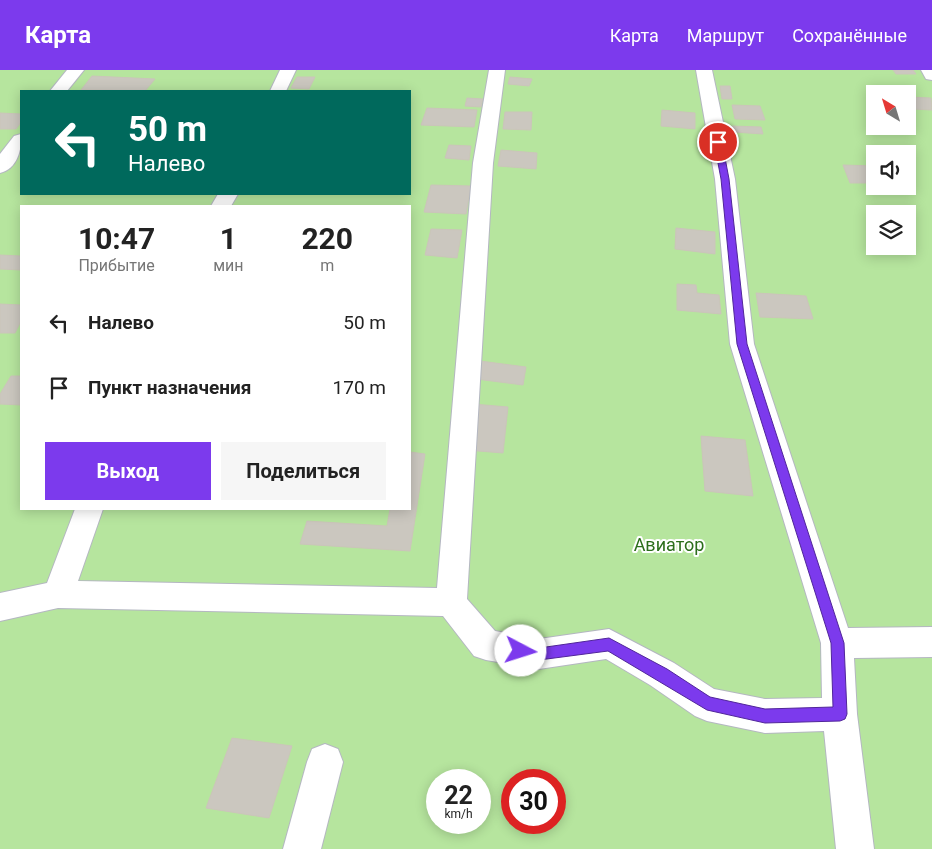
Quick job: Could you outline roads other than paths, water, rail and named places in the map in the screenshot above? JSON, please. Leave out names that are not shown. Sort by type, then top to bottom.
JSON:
[{"type":"street","points":[[59,90],[76,70]]},
{"type":"street","points":[[278,90],[288,70]]},
{"type":"street","points":[[497,70],[483,163],[451,602],[486,645],[539,654],[609,644],[662,674],[707,704],[765,716],[840,714]]},
{"type":"street","points":[[704,70],[725,179],[742,344],[837,643],[840,714],[855,849]]},
{"type":"street","points":[[929,70],[932,75]]},
{"type":"street","points":[[0,167],[20,141]]},
{"type":"street","points":[[58,594],[88,510]]},
{"type":"street","points":[[0,607],[58,594],[451,602]]},
{"type":"street","points":[[837,643],[932,642]]},
{"type":"street","points":[[302,849],[325,762]]},
{"type":"park label","name":"Авиатор","points":[[669,544]]}]
